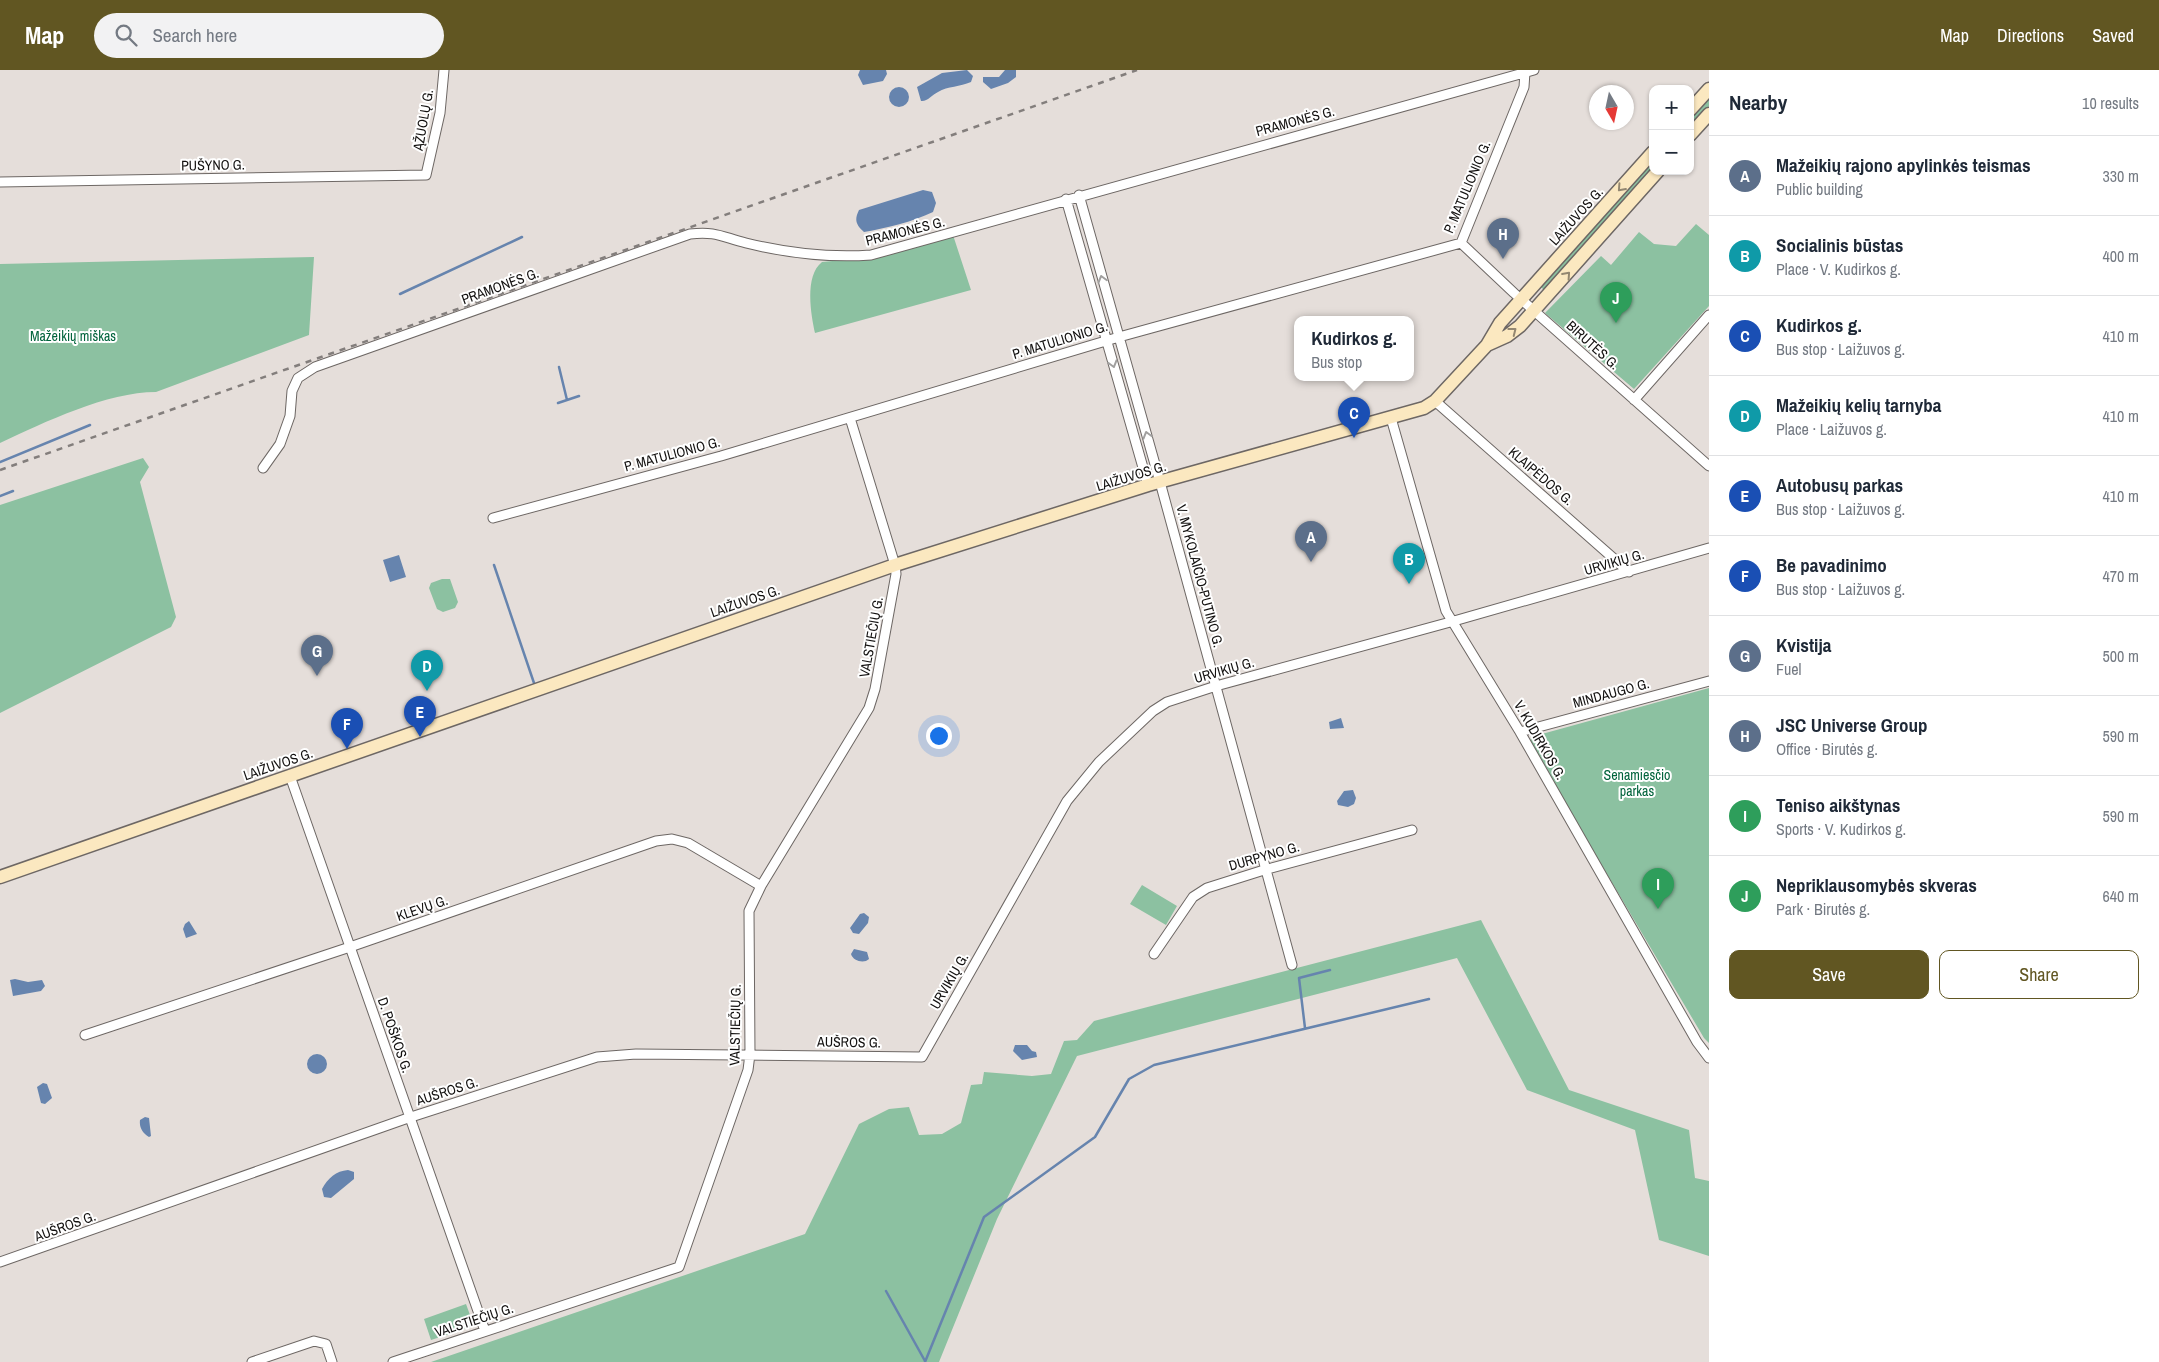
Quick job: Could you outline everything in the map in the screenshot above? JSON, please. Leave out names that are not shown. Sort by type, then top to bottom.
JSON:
[{"type":"main road","points":[[1694,106],[1709,89]]},
{"type":"main road","points":[[1694,131],[1709,114]]},
{"type":"main road","name":"LAIŽUVOS G.","points":[[0,877],[895,565],[1154,484],[1424,408],[1436,400],[1487,345],[1500,323],[1649,157]]},
{"type":"main road","points":[[1487,345],[1507,336],[1534,311],[1654,175]]},
{"type":"street","name":"ĄŽUOLŲ G.","points":[[426,175],[440,113],[444,70]]},
{"type":"street","name":"PRAMONĖS G.","points":[[263,468],[280,444],[290,416],[292,391],[298,378],[315,368],[690,234],[710,232],[746,243],[820,256],[871,255],[1079,195],[1530,71]]},
{"type":"street","name":"P. MATULIONIO G.","points":[[493,518],[850,418],[1106,340],[1461,243],[1530,71]]},
{"type":"street","name":"PUŠYNO G.","points":[[0,182],[426,175]]},
{"type":"street","name":"V. MYKOLAIČIO-PUTINO G.","points":[[1079,195],[1119,337],[1154,484]]},
{"type":"street","name":"V. MYKOLAIČIO-PUTINO G.","points":[[1066,199],[1106,340],[1154,484],[1216,686],[1264,870],[1292,965]]},
{"type":"street","name":"BIRUTĖS G.","points":[[1461,243],[1534,311],[1709,466]]},
{"type":"street","points":[[1634,400],[1709,315]]},
{"type":"street","name":"KLAIPĖDOS G.","points":[[1436,400],[1629,572]]},
{"type":"street","points":[[850,418],[895,565]]},
{"type":"street","name":"V. KUDIRKOS G.","points":[[1391,418],[1446,611],[1454,621],[1520,732],[1697,1042],[1709,1058]]},
{"type":"street","name":"URVIKIŲ G.","points":[[922,1057],[1068,801],[1082,780],[1153,712],[1167,702],[1216,686],[1454,621],[1709,548]]},
{"type":"street","name":"VALSTIEČIŲ G.","points":[[393,1362],[679,1267],[748,1070],[750,1054],[749,911],[761,886],[869,708],[875,689],[896,574],[895,565]]},
{"type":"street","name":"MINDAUGO G.","points":[[1520,732],[1709,680]]},
{"type":"street","name":"D. POŠKOS G.","points":[[290,776],[408,1118],[485,1331]]},
{"type":"street","name":"DURPYNO G.","points":[[1154,954],[1193,896],[1207,888],[1264,870],[1412,830]]},
{"type":"street","name":"KLEVŲ G.","points":[[85,1035],[350,948],[656,842],[672,839],[688,843],[761,886]]},
{"type":"street","name":"AUŠROS G.","points":[[0,1262],[408,1118],[597,1057],[636,1054],[750,1054],[922,1057]]},
{"type":"street","points":[[252,1362],[314,1341],[326,1344],[332,1362]]},
{"type":"green space","points":[[1709,95],[1709,106],[1694,123],[1694,112]]},
{"type":"green space","points":[[1649,163],[1649,174],[1545,291],[1540,286]]},
{"type":"green space","points":[[1696,224],[1709,235],[1709,306],[1634,389],[1545,313],[1601,256],[1611,265],[1639,232],[1654,244],[1676,246]]},
{"type":"green space","points":[[953,235],[971,290],[815,333],[810,296],[813,276],[816,268],[822,262],[873,257]]},
{"type":"green space","name":"Mažeikių miškas","points":[[314,257],[309,335],[156,392],[117,397],[76,410],[0,443],[0,264]]},
{"type":"green space","points":[[143,458],[149,467],[140,482],[176,617],[171,627],[0,713],[0,505]]},
{"type":"green space","points":[[442,579],[450,579],[458,602],[455,608],[443,612],[437,609],[429,588],[431,583]]},
{"type":"green space","name":"Senamiesčio parkas","points":[[1709,688],[1709,1043],[1704,1038],[1530,744],[1531,737]]},
{"type":"green space","points":[[1142,885],[1177,906],[1166,925],[1130,904]]},
{"type":"green space","points":[[1481,920],[1569,1090],[1689,1130],[1695,1178],[1709,1181],[1709,1256],[1659,1240],[1635,1130],[1527,1090],[1457,958],[1077,1056],[997,1219],[939,1362],[431,1362],[805,1234],[859,1124],[889,1109],[909,1107],[919,1135],[942,1134],[961,1123],[971,1085],[982,1084],[984,1072],[1032,1076],[1051,1074],[1064,1041],[1077,1040],[1094,1021]]},
{"type":"green space","points":[[466,1304],[474,1326],[431,1340],[424,1319]]},
{"type":"water","points":[[860,70],[886,70],[887,74],[883,81],[863,85],[858,75]]},
{"type":"water","points":[[967,70],[973,76],[971,82],[942,90],[921,101],[917,87],[942,73]]},
{"type":"water","points":[[1005,70],[1016,70],[1016,77],[1008,83],[991,89],[983,82],[983,77],[999,77]]},
{"type":"water","points":[[899,87],[906,90],[909,97],[906,104],[899,107],[892,104],[889,97],[892,90]]},
{"type":"water","points":[[923,190],[932,192],[936,203],[933,212],[917,219],[882,229],[864,232],[859,227],[856,220],[859,210]]},
{"type":"water","points":[[399,555],[406,577],[390,582],[383,560]]},
{"type":"water","points":[[1341,718],[1344,728],[1330,729],[1329,722]]},
{"type":"water","points":[[1353,790],[1356,798],[1354,804],[1348,807],[1338,805],[1337,801],[1344,791]]},
{"type":"water","points":[[864,913],[869,917],[868,923],[859,934],[853,933],[850,928],[860,914]]},
{"type":"water","points":[[189,921],[197,934],[186,938],[183,929]]},
{"type":"water","points":[[854,949],[867,952],[869,959],[867,961],[856,960],[851,954]]},
{"type":"water","points":[[15,979],[28,982],[42,980],[45,986],[41,991],[13,996],[10,980]]},
{"type":"water","points":[[1015,1045],[1027,1045],[1032,1051],[1036,1052],[1037,1057],[1022,1060],[1013,1051]]},
{"type":"water","points":[[317,1054],[324,1057],[327,1064],[324,1071],[317,1074],[310,1071],[307,1064],[310,1057]]},
{"type":"water","points":[[43,1083],[47,1084],[52,1098],[45,1104],[41,1103],[37,1087]]},
{"type":"water","points":[[145,1117],[149,1118],[151,1136],[149,1137],[143,1132],[140,1125],[140,1120]]},
{"type":"water","points":[[348,1170],[354,1172],[354,1179],[331,1198],[324,1197],[322,1189],[327,1182],[336,1174]]},
{"type":"waterway","points":[[400,294],[522,237]]},
{"type":"waterway","points":[[559,367],[567,400],[579,396]]},
{"type":"waterway","points":[[558,403],[567,400]]},
{"type":"waterway","points":[[0,462],[90,425]]},
{"type":"waterway","points":[[0,496],[13,491]]},
{"type":"waterway","points":[[494,565],[534,683]]},
{"type":"waterway","points":[[1305,1028],[1299,978],[1330,970]]},
{"type":"waterway","points":[[925,1362],[984,1217],[1095,1137],[1129,1079],[1154,1065],[1429,999]]},
{"type":"waterway","points":[[886,1291],[925,1361]]},
{"type":"railway","points":[[0,470],[1137,70]]},
{"type":"place","name":"JSC Universe Group","points":[[1503,259]]},
{"type":"place","name":"Nepriklausomybės skveras","points":[[1616,323]]},
{"type":"place","name":"Kudirkos g.","points":[[1354,438]]},
{"type":"place","name":"Mažeikių rajono apylinkės teismas","points":[[1311,562]]},
{"type":"place","name":"Socialinis būstas","points":[[1409,584]]},
{"type":"place","name":"Kvistija","points":[[317,676]]},
{"type":"place","name":"Mažeikių kelių tarnyba","points":[[427,691]]},
{"type":"place","name":"Autobusų parkas","points":[[420,737]]},
{"type":"place","name":"Be pavadinimo","points":[[347,749]]},
{"type":"place","name":"Teniso aikštynas","points":[[1658,909]]}]
